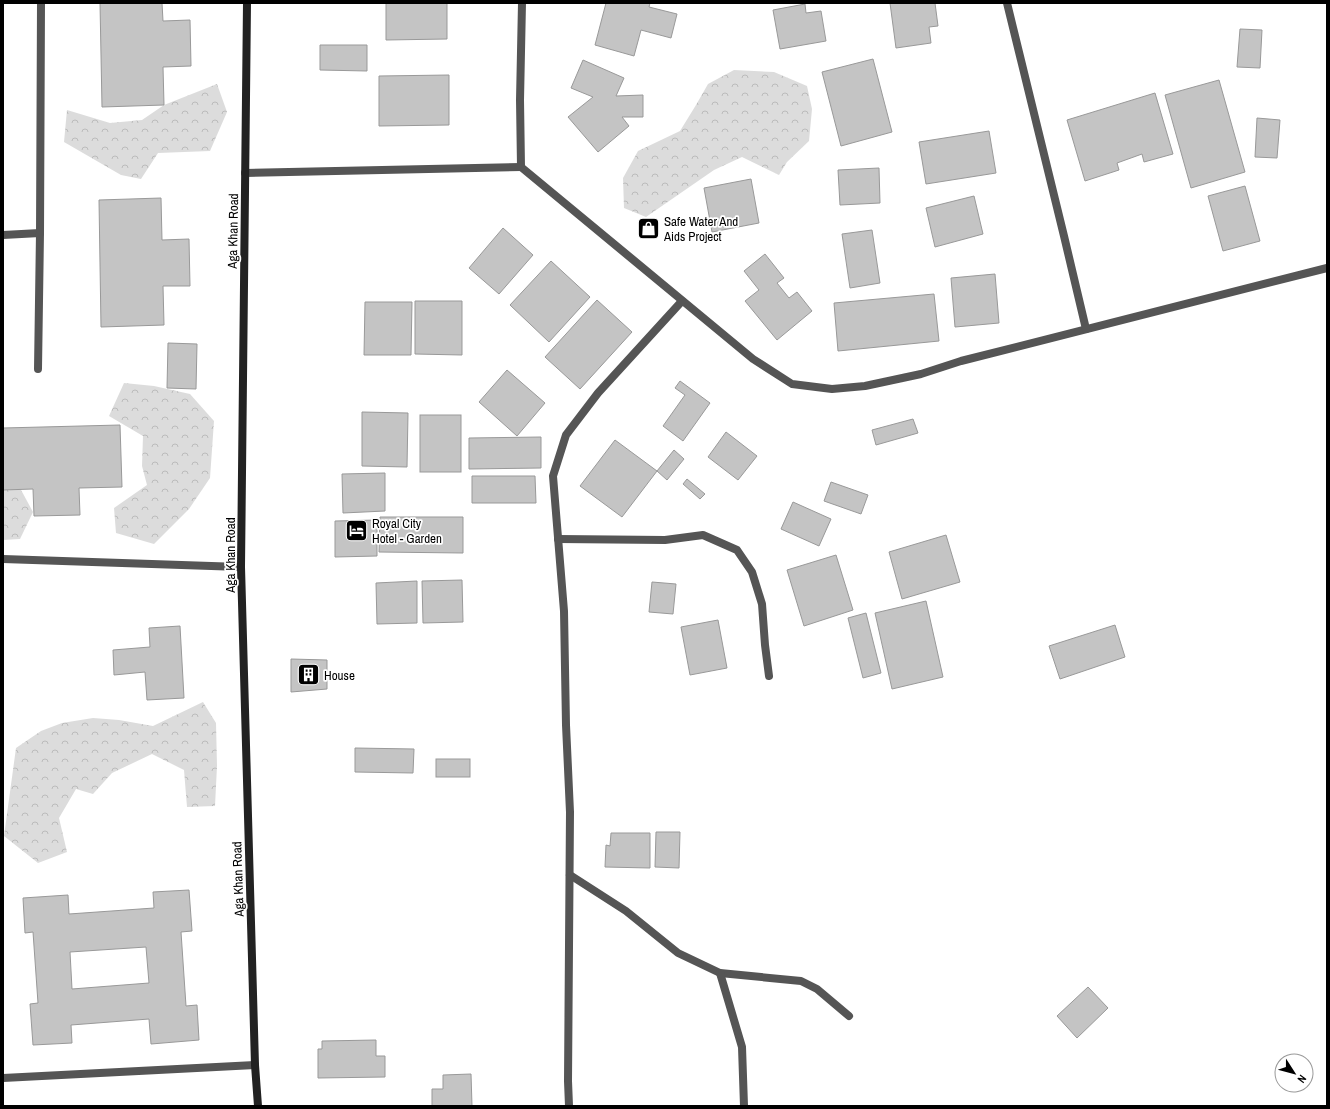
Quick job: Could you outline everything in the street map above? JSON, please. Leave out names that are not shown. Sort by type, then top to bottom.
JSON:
[{"type":"street","points":[[38,369],[41,3]]},
{"type":"street","name":"Aga Khan Road","points":[[247,3],[241,567],[255,1064],[258,1106]]},
{"type":"street","points":[[521,167],[520,100],[522,3]]},
{"type":"street","points":[[1007,3],[1086,329]]},
{"type":"street","points":[[245,173],[521,167],[753,359],[792,384],[832,389],[865,386],[921,374],[961,360],[1327,268]]},
{"type":"street","points":[[3,235],[40,233]]},
{"type":"street","points":[[569,1106],[570,812],[566,725],[564,611],[553,476],[566,435],[598,393],[682,301]]},
{"type":"street","points":[[558,539],[665,540],[703,536],[737,550],[752,572],[762,604],[769,676]]},
{"type":"street","points":[[3,559],[241,567]]},
{"type":"street","points":[[570,875],[626,912],[678,953],[720,973],[801,981],[817,989],[849,1016]]},
{"type":"street","points":[[720,973],[742,1047],[744,1106]]},
{"type":"street","points":[[3,1078],[255,1064]]},
{"type":"green space","points":[[734,70],[774,72],[807,86],[812,109],[809,141],[787,162],[779,175],[742,157],[714,170],[646,217],[624,208],[623,178],[638,151],[680,131],[708,84]]},
{"type":"green space","points":[[217,84],[227,112],[210,151],[158,153],[141,179],[121,175],[64,142],[67,110],[110,123],[142,120],[164,105]]},
{"type":"green space","points":[[124,383],[154,386],[190,394],[214,421],[210,478],[189,509],[154,544],[116,533],[114,508],[147,485],[142,466],[143,436],[109,416]]},
{"type":"green space","points":[[14,477],[33,512],[20,539],[3,540],[3,478]]},
{"type":"green space","points":[[203,702],[216,723],[217,766],[215,806],[187,807],[184,770],[152,754],[112,773],[93,794],[76,789],[59,818],[67,852],[38,863],[4,836],[16,748],[41,731],[62,723],[93,718],[119,720],[153,726]]},
{"type":"building","points":[[100,3],[162,3],[163,21],[190,20],[191,66],[163,67],[164,105],[102,107]]},
{"type":"building","points":[[386,3],[447,3],[447,39],[386,40]]},
{"type":"building","points":[[606,3],[650,3],[649,7],[677,14],[671,38],[641,30],[634,56],[595,45]]},
{"type":"building","points":[[890,3],[935,3],[938,26],[929,27],[931,43],[896,48]]},
{"type":"building","points":[[805,4],[806,13],[821,11],[826,41],[780,49],[773,10]]},
{"type":"building","points":[[1240,29],[1262,30],[1260,68],[1237,67]]},
{"type":"building","points":[[320,45],[367,45],[367,71],[320,70]]},
{"type":"building","points":[[873,59],[892,132],[841,146],[822,72]]},
{"type":"building","points":[[583,60],[624,78],[616,96],[643,95],[643,117],[622,117],[629,126],[598,152],[568,117],[593,97],[571,88]]},
{"type":"building","points":[[449,75],[449,125],[379,126],[379,76]]},
{"type":"building","points":[[1219,80],[1245,172],[1191,188],[1165,95]]},
{"type":"building","points":[[1155,93],[1173,154],[1144,162],[1142,154],[1117,163],[1119,170],[1085,181],[1067,120]]},
{"type":"building","points":[[1257,118],[1280,120],[1277,158],[1255,157]]},
{"type":"building","points":[[989,131],[996,173],[926,184],[919,142]]},
{"type":"building","points":[[879,168],[880,203],[840,205],[838,170]]},
{"type":"building","points":[[751,179],[759,223],[712,232],[704,188]]},
{"type":"building","points":[[1245,186],[1260,241],[1223,251],[1208,196]]},
{"type":"building","points":[[974,196],[983,234],[935,247],[926,208]]},
{"type":"building","points":[[161,198],[162,240],[189,239],[190,286],[163,286],[164,325],[101,327],[99,200]]},
{"type":"building","points":[[503,228],[533,255],[499,294],[469,268]]},
{"type":"building","points":[[872,230],[880,283],[850,288],[842,234]]},
{"type":"building","points":[[765,254],[784,278],[777,283],[789,298],[797,292],[812,311],[777,340],[745,301],[759,290],[744,271]]},
{"type":"building","points":[[551,261],[590,297],[549,342],[510,305]]},
{"type":"building","points":[[995,274],[999,323],[955,327],[951,278]]},
{"type":"building","points":[[934,294],[939,341],[838,351],[834,303]]},
{"type":"building","points":[[597,300],[632,332],[580,389],[545,357]]},
{"type":"building","points":[[415,301],[462,301],[462,355],[415,354]]},
{"type":"building","points":[[365,302],[412,302],[411,355],[364,355]]},
{"type":"building","points":[[168,343],[197,344],[196,389],[167,388]]},
{"type":"building","points":[[507,370],[545,403],[517,436],[479,402]]},
{"type":"building","points":[[680,381],[710,403],[683,441],[663,426],[685,395],[675,388]]},
{"type":"building","points":[[362,412],[408,413],[407,467],[362,466]]},
{"type":"building","points":[[420,415],[461,415],[461,472],[420,472]]},
{"type":"building","points":[[913,419],[918,433],[876,445],[872,430]]},
{"type":"building","points":[[120,425],[122,487],[79,488],[80,515],[34,516],[33,489],[3,490],[3,428]]},
{"type":"building","points":[[726,432],[757,456],[738,480],[708,457]]},
{"type":"building","points":[[541,437],[541,468],[469,469],[469,438]]},
{"type":"building","points":[[615,440],[657,471],[622,517],[580,486]]},
{"type":"building","points":[[674,450],[684,459],[667,480],[657,471]]},
{"type":"building","points":[[385,473],[385,511],[343,513],[342,474]]},
{"type":"building","points":[[472,476],[535,476],[536,503],[472,503]]},
{"type":"building","points":[[687,479],[705,494],[700,499],[683,484]]},
{"type":"building","points":[[831,482],[868,495],[861,514],[824,501]]},
{"type":"building","points":[[793,502],[831,519],[819,546],[781,529]]},
{"type":"building","points":[[380,517],[463,517],[463,553],[379,552]]},
{"type":"building","points":[[377,520],[377,556],[335,557],[335,521]]},
{"type":"building","points":[[946,535],[960,582],[902,599],[889,552]]},
{"type":"building","points":[[836,555],[853,610],[804,626],[787,570]]},
{"type":"building","points":[[462,580],[463,622],[423,623],[422,581]]},
{"type":"building","points":[[417,581],[417,623],[377,624],[376,583]]},
{"type":"building","points":[[652,582],[676,584],[673,614],[649,612]]},
{"type":"building","points":[[926,601],[943,677],[892,689],[875,613]]},
{"type":"building","points":[[866,613],[881,673],[863,678],[848,618]]},
{"type":"building","points":[[718,620],[727,668],[690,675],[681,627]]},
{"type":"building","points":[[1115,625],[1125,657],[1060,679],[1049,646]]},
{"type":"building","points":[[180,626],[184,698],[147,700],[145,672],[114,675],[113,650],[150,647],[149,628]]},
{"type":"building","name":"House","points":[[291,659],[327,660],[327,689],[291,692]]},
{"type":"building","points":[[355,748],[414,749],[413,773],[355,772]]},
{"type":"building","points":[[436,759],[470,759],[470,777],[436,777]]},
{"type":"building","points":[[656,832],[680,832],[679,868],[655,867]]},
{"type":"building","points":[[611,833],[650,833],[650,868],[605,867],[606,845],[610,846]]},
{"type":"building","points":[[189,890],[192,931],[181,932],[186,1006],[197,1005],[199,1040],[151,1044],[149,1019],[71,1025],[72,1043],[33,1045],[30,1004],[38,1003],[33,932],[25,933],[23,898],[68,895],[69,914],[154,908],[153,892]],"holes":[[[146,947],[149,983],[72,989],[70,952]]]},
{"type":"building","points":[[1088,987],[1108,1008],[1077,1038],[1057,1016]]},
{"type":"building","points":[[376,1040],[376,1056],[385,1056],[385,1077],[318,1078],[318,1049],[322,1049],[322,1041]]},
{"type":"building","points":[[471,1074],[472,1106],[432,1106],[432,1089],[443,1089],[443,1075]]},
{"type":"place","name":"Safe Water And Aids Project","points":[[649,228]]},
{"type":"place","name":"Royal City Hotel - Garden","points":[[356,530]]},
{"type":"place","name":"House","points":[[309,675]]}]
